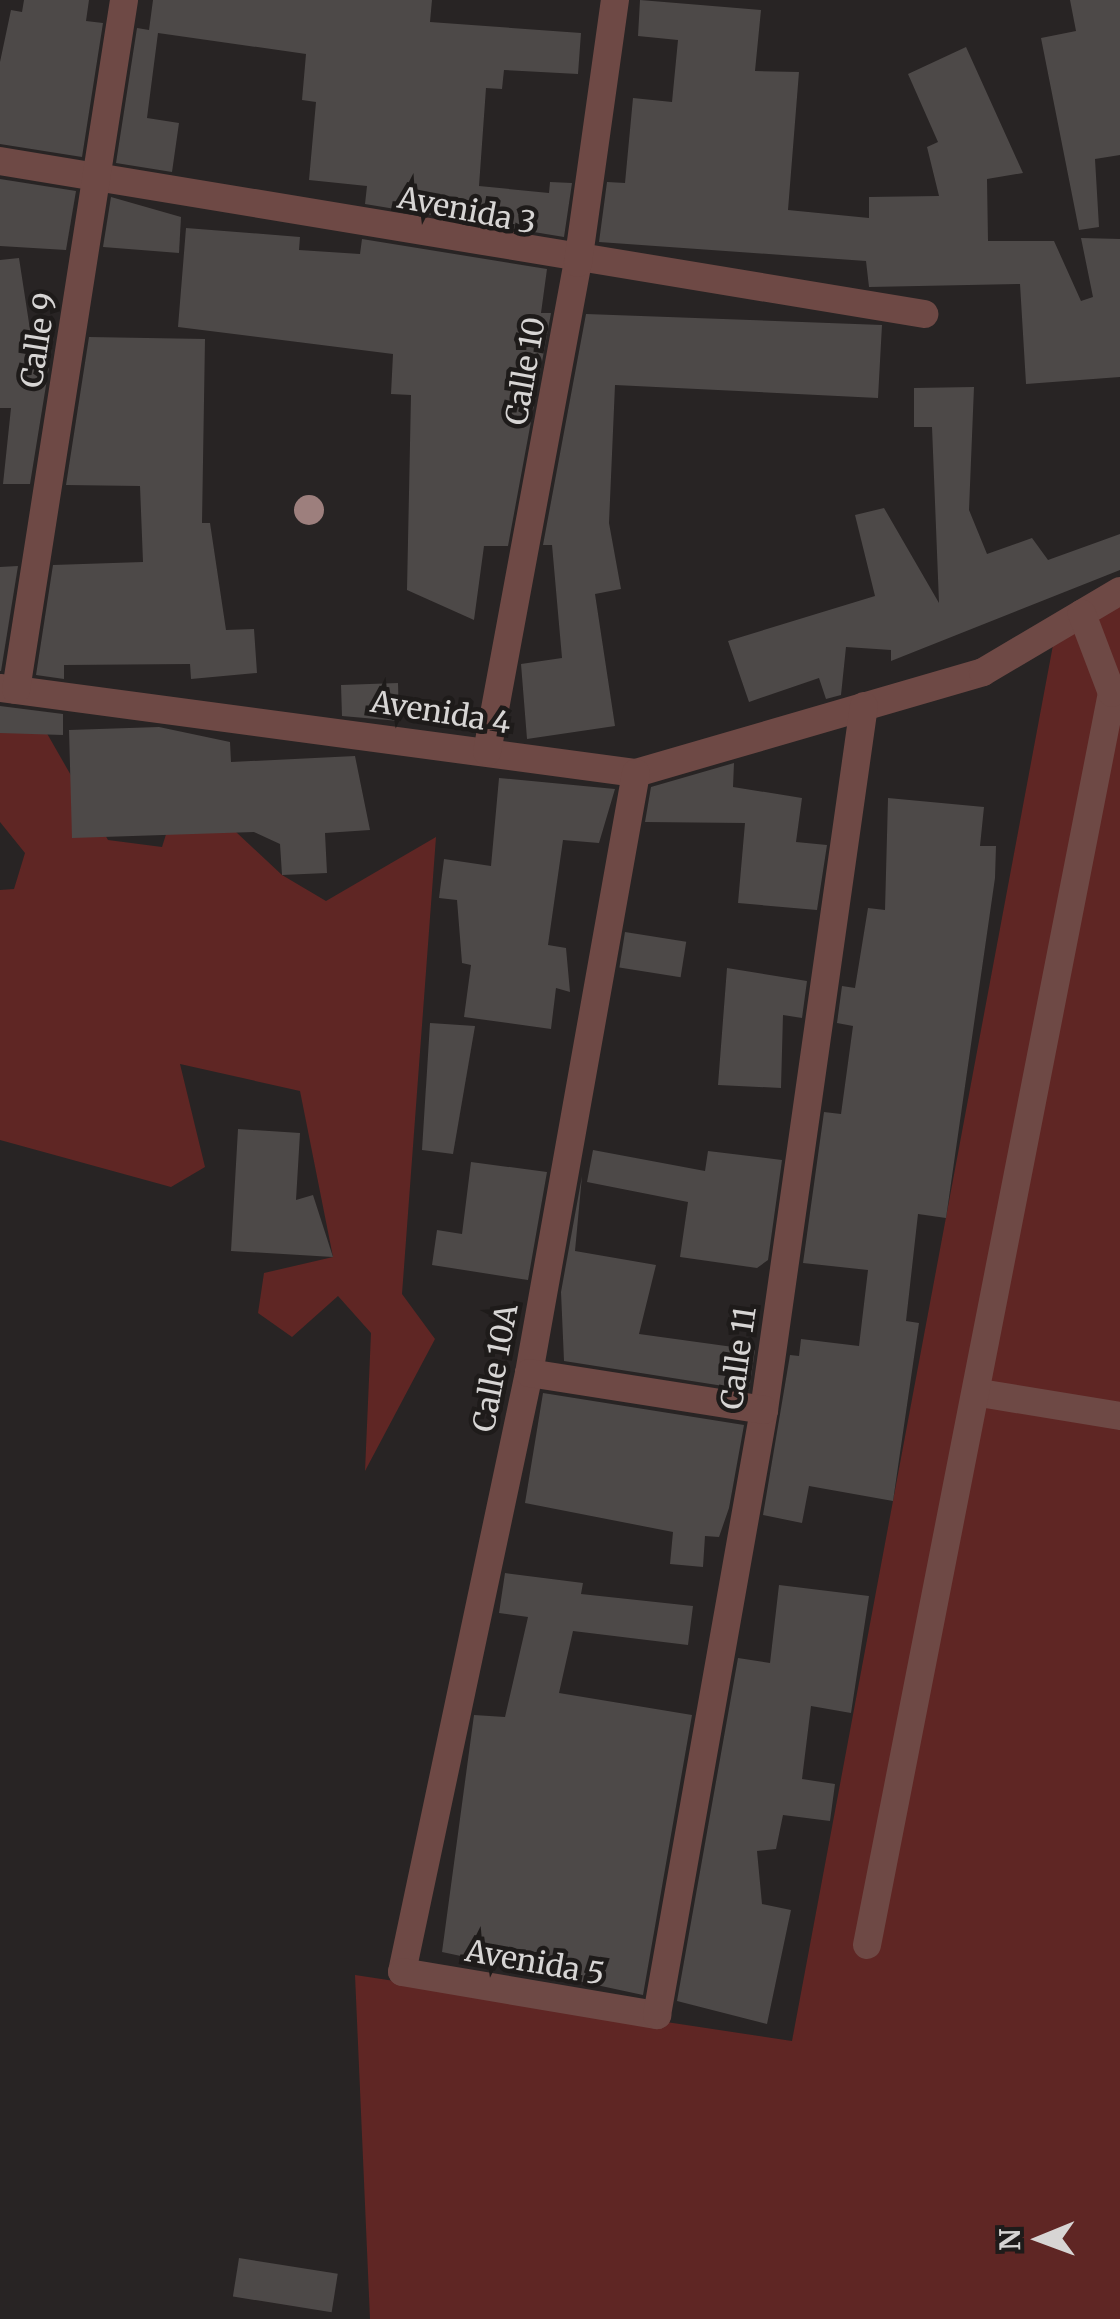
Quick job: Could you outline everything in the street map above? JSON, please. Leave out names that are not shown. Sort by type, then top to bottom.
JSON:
[{"type":"street","name":"Calle 9","points":[[8,689],[124,0]]},
{"type":"street","name":"Calle 10","points":[[488,752],[578,263],[615,0]]},
{"type":"street","name":"Avenida 3","points":[[0,161],[96,174],[578,263],[924,314]]},
{"type":"street","name":"Avenida 4","points":[[8,689],[636,774],[983,672],[1120,591]]},
{"type":"street","points":[[867,1945],[980,1393],[1116,693],[1082,614]]},
{"type":"street","name":"Calle 11","points":[[657,2016],[764,1410],[864,706]]},
{"type":"street","name":"Calle 10A","points":[[402,1972],[529,1373],[636,774]]},
{"type":"street","points":[[529,1373],[764,1410]]},
{"type":"street","points":[[980,1393],[1120,1416]]},
{"type":"street","name":"Avenida 5","points":[[402,1972],[657,2016]]},
{"type":"shaded area","points":[[1120,591],[1120,2319],[370,2319],[355,1975],[792,2041],[1056,629]]},
{"type":"shaded area","points":[[0,719],[41,723],[108,840],[162,847],[175,806],[219,816],[282,875],[326,901],[436,837],[402,1294],[435,1339],[365,1471],[371,1333],[338,1296],[292,1337],[258,1313],[264,1273],[333,1257],[300,1091],[180,1064],[205,1167],[171,1187],[0,1140],[0,890],[14,889],[25,853],[0,822]]},
{"type":"building","points":[[24,0],[89,0],[86,21],[103,23],[82,157],[0,144],[0,62],[11,10],[22,12]]},
{"type":"building","points":[[153,0],[432,0],[430,22],[581,33],[578,74],[504,70],[502,89],[486,88],[479,186],[549,193],[550,182],[572,183],[564,237],[365,204],[367,186],[309,180],[316,102],[302,100],[306,54],[158,33],[147,118],[179,123],[172,172],[116,163],[137,28],[149,30]]},
{"type":"building","points":[[640,0],[761,10],[755,71],[799,72],[788,210],[869,218],[869,197],[939,196],[927,147],[938,142],[908,74],[966,47],[1023,173],[987,179],[988,241],[1054,241],[1081,301],[1093,297],[1081,238],[1120,239],[1120,377],[1026,384],[1020,284],[869,287],[866,261],[599,242],[607,182],[625,183],[633,98],[672,102],[678,40],[638,36]]},
{"type":"building","points":[[1070,0],[1120,0],[1120,155],[1095,159],[1099,227],[1079,230],[1041,38],[1076,31]]},
{"type":"building","points":[[0,179],[76,191],[66,250],[0,246]]},
{"type":"building","points":[[111,197],[181,217],[179,253],[103,247]]},
{"type":"building","points":[[186,228],[300,237],[299,250],[360,254],[362,239],[547,269],[541,313],[551,313],[508,546],[484,546],[474,620],[407,590],[411,395],[391,394],[393,354],[178,327]]},
{"type":"building","points":[[19,258],[31,336],[54,336],[30,484],[3,484],[11,408],[0,408],[0,260]]},
{"type":"building","points":[[586,314],[882,325],[878,398],[615,385],[609,523],[621,589],[595,594],[615,726],[527,739],[521,664],[562,658],[552,545],[543,545]]},
{"type":"building","points":[[89,337],[205,339],[202,523],[210,523],[226,630],[254,629],[257,673],[191,679],[190,664],[64,665],[64,679],[36,675],[53,565],[143,562],[140,486],[66,485]]},
{"type":"building","points":[[974,387],[969,510],[987,554],[1032,538],[1048,560],[1120,534],[1120,570],[891,661],[891,650],[846,647],[841,695],[826,699],[819,678],[749,702],[728,641],[875,596],[855,515],[884,508],[939,603],[932,427],[914,427],[914,388]]},
{"type":"building","points":[[18,566],[1,671],[0,671],[0,567]]},
{"type":"building","points":[[398,683],[399,721],[342,716],[341,685]]},
{"type":"building","points":[[0,706],[63,714],[63,735],[0,733]]},
{"type":"building","points":[[159,727],[230,742],[231,762],[355,756],[370,830],[325,833],[327,873],[282,875],[280,844],[254,832],[72,838],[69,730]]},
{"type":"building","points":[[734,763],[733,787],[802,798],[796,842],[827,845],[817,910],[738,903],[745,823],[645,822],[651,787]]},
{"type":"building","points":[[499,778],[615,789],[599,843],[563,840],[548,945],[566,948],[570,992],[556,988],[551,1029],[464,1017],[471,965],[462,963],[457,900],[439,898],[444,859],[491,866]]},
{"type":"building","points":[[888,798],[984,807],[980,846],[996,846],[995,878],[946,1218],[918,1214],[906,1321],[919,1323],[893,1501],[809,1486],[802,1523],[763,1515],[790,1355],[799,1356],[801,1339],[859,1346],[868,1270],[803,1263],[824,1112],[841,1114],[853,1026],[837,1023],[842,986],[855,988],[868,908],[885,910]]},
{"type":"building","points":[[625,932],[686,942],[681,977],[619,968]]},
{"type":"building","points":[[727,968],[807,981],[802,1018],[783,1015],[781,1088],[718,1085]]},
{"type":"building","points":[[430,1023],[475,1026],[453,1154],[422,1150]]},
{"type":"building","points":[[238,1129],[300,1133],[296,1200],[313,1195],[333,1257],[231,1251]]},
{"type":"building","points":[[593,1150],[705,1171],[708,1151],[782,1160],[768,1260],[757,1268],[680,1257],[688,1202],[587,1182]]},
{"type":"building","points":[[471,1162],[547,1172],[528,1280],[432,1265],[437,1230],[462,1234]]},
{"type":"building","points":[[582,1176],[575,1251],[656,1265],[639,1334],[755,1350],[749,1390],[564,1361],[561,1292]]},
{"type":"building","points":[[543,1393],[744,1425],[729,1508],[719,1537],[705,1536],[703,1567],[670,1564],[673,1532],[525,1503]]},
{"type":"building","points":[[505,1573],[583,1583],[581,1594],[693,1606],[688,1645],[573,1631],[559,1693],[692,1715],[643,1995],[442,1952],[474,1715],[505,1717],[528,1617],[499,1613]]},
{"type":"building","points":[[779,1585],[869,1596],[851,1713],[811,1706],[802,1779],[835,1784],[830,1821],[783,1815],[776,1849],[757,1851],[762,1904],[791,1910],[767,2024],[677,2001],[738,1658],[770,1663]]},
{"type":"building","points":[[239,2258],[338,2274],[332,2312],[233,2297]]}]
